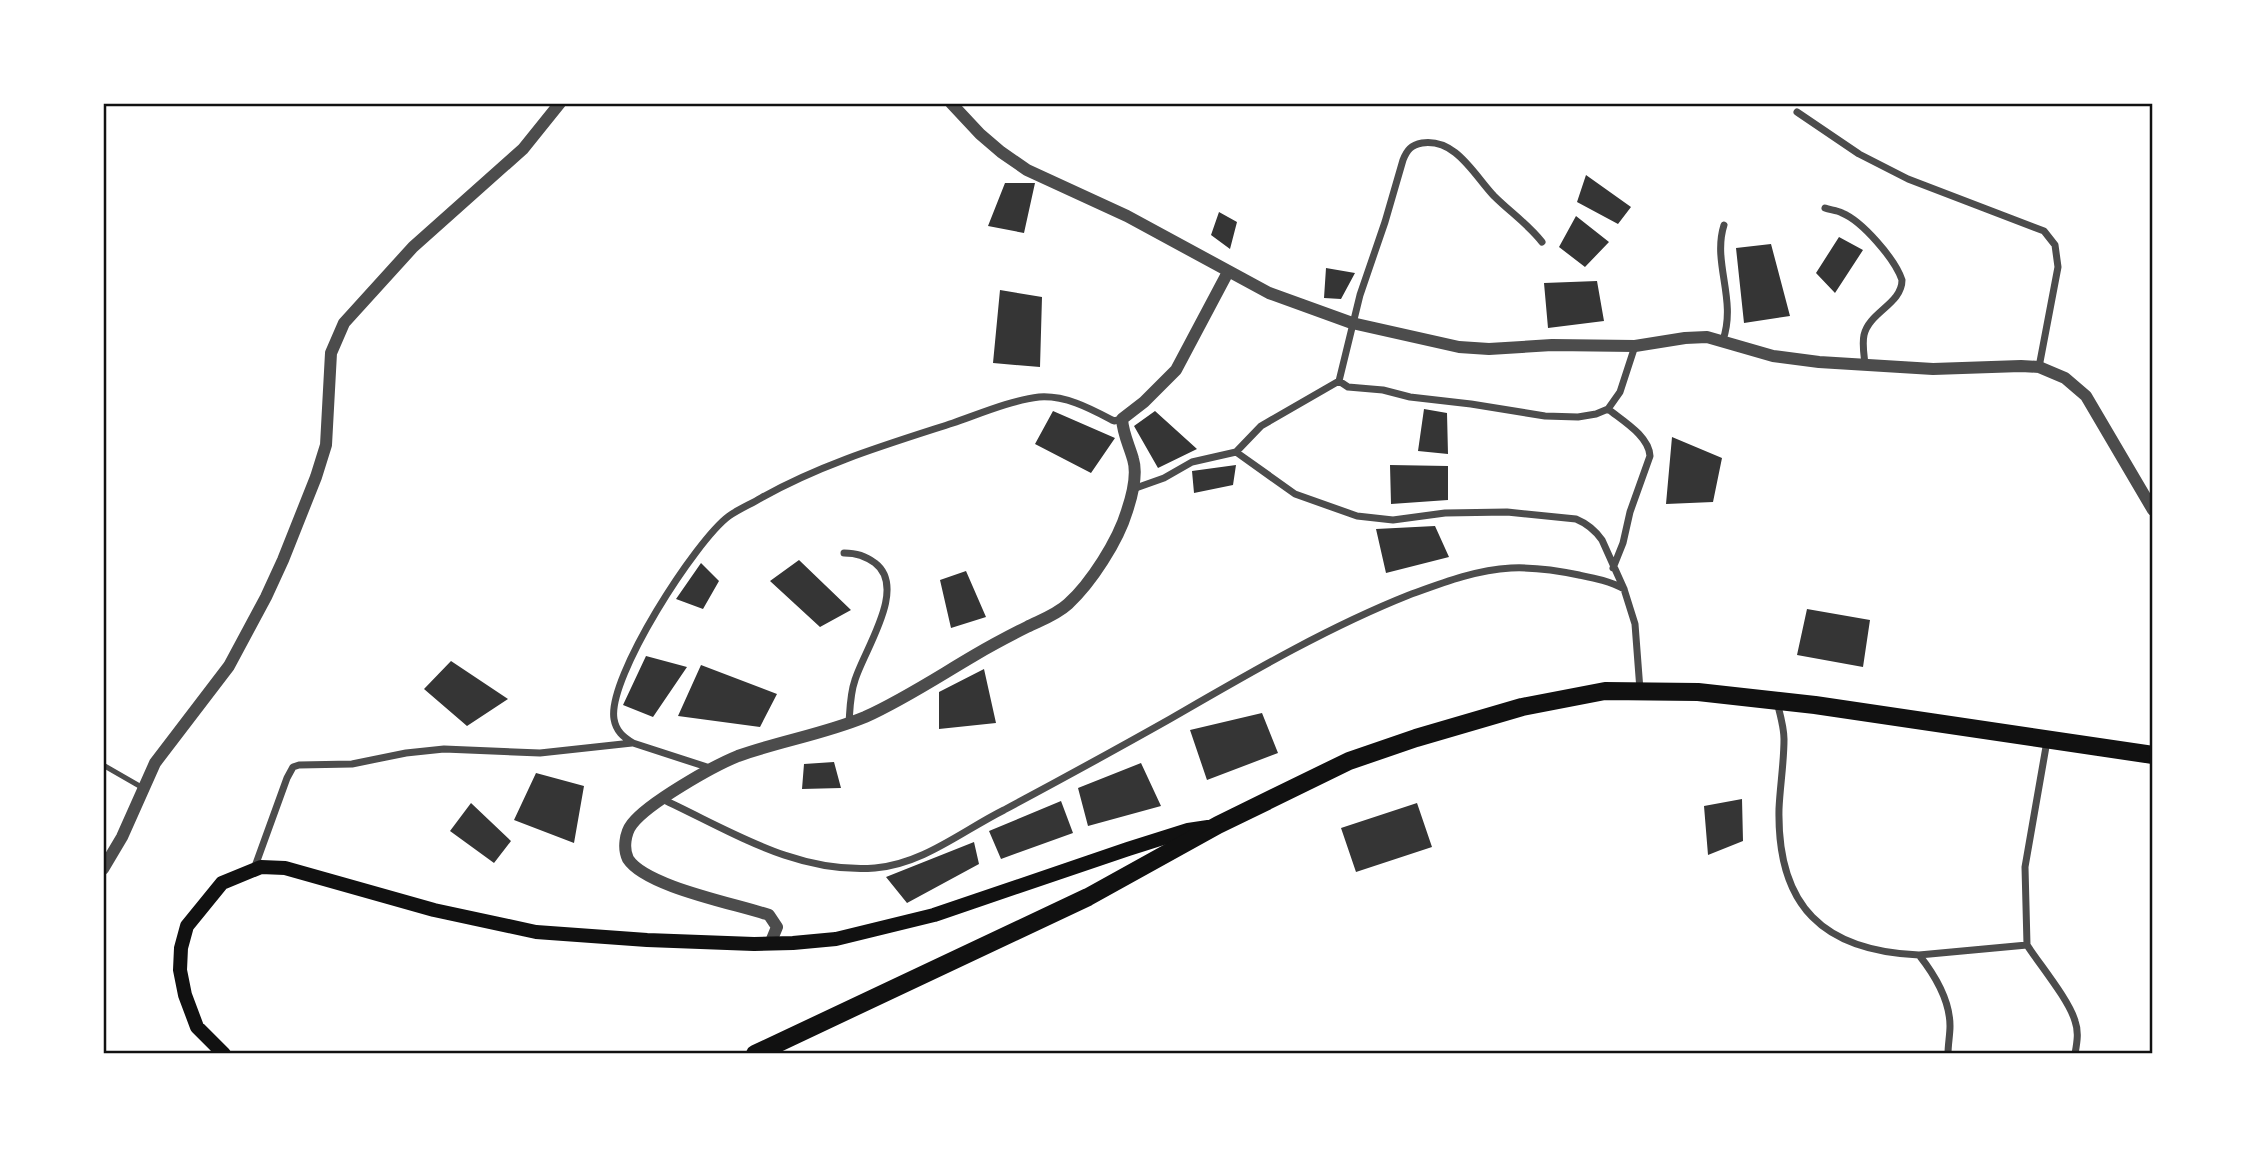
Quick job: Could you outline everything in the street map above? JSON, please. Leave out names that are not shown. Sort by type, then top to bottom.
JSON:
[{"type":"main road","points":[[755,1054],[1088,897],[1218,825],[1349,761],[1522,707],[1605,691],[1698,692],[2153,755]]},
{"type":"main road","points":[[224,1054],[197,1027],[190,1012],[180,970],[181,948],[187,926],[222,883],[261,867],[285,868],[434,910],[536,932],[647,940],[770,944],[836,939],[934,915],[1140,845],[1188,830],[1218,825]]},
{"type":"street","points":[[103,869],[122,837],[155,764],[229,666],[283,559],[326,445],[331,353],[344,323],[413,247],[523,149],[560,103]]},
{"type":"street","points":[[951,103],[1000,152],[1027,170],[1127,216],[1269,293],[1353,323],[1459,346],[1489,349],[1552,345],[1635,346],[1707,337],[1797,360],[1933,369],[2039,367],[2065,378],[2086,396],[2153,510]]},
{"type":"street","points":[[1797,112],[1859,154],[1908,179],[2044,231],[2054,245],[2057,267],[2039,367]]},
{"type":"street","points":[[1133,489],[1164,478],[1192,462],[1236,452],[1261,426],[1339,381],[1353,323],[1403,160],[1414,145],[1438,143],[1456,153],[1492,194],[1525,222],[1542,242]]},
{"type":"street","points":[[1825,208],[1842,213],[1858,223],[1891,261],[1902,280],[1900,292],[1869,324],[1864,334],[1865,364]]},
{"type":"street","points":[[1723,340],[1729,321],[1721,248],[1724,225]]},
{"type":"street","points":[[712,769],[633,743],[622,737],[614,720],[614,702],[618,686],[640,638],[705,538],[729,516],[829,464],[1038,397],[1064,400],[1091,409],[1114,421],[1122,419],[1144,402],[1176,370],[1228,272]]},
{"type":"street","points":[[1339,381],[1348,387],[1383,390],[1410,397],[1545,416],[1578,417],[1608,409],[1620,392],[1635,346]]},
{"type":"street","points":[[1608,409],[1642,439],[1649,448],[1650,456],[1613,568]]},
{"type":"street","points":[[770,944],[777,927],[769,915],[664,883],[644,874],[627,858],[626,841],[632,824],[662,799],[712,769],[771,745],[849,723],[891,704],[1067,605],[1088,581],[1120,531],[1133,489],[1135,462],[1123,431],[1122,419]]},
{"type":"street","points":[[1236,452],[1295,494],[1357,516],[1393,520],[1445,513],[1507,512],[1576,519],[1595,530],[1624,589],[1635,624],[1640,690]]},
{"type":"street","points":[[844,553],[867,558],[879,567],[886,574],[887,593],[886,606],[855,680],[849,723]]},
{"type":"street","points":[[662,799],[751,842],[814,865],[856,868],[901,864],[1045,789],[1213,693],[1343,623],[1444,582],[1479,573],[1528,568],[1553,569],[1585,576],[1624,589]]},
{"type":"street","points":[[1777,701],[1784,736],[1779,831],[1791,889],[1809,914],[1843,939],[1882,953],[1919,955],[2027,945]]},
{"type":"street","points":[[2046,741],[2025,867],[2027,945],[2067,1003],[2075,1020],[2078,1035],[2075,1054]]},
{"type":"street","points":[[254,869],[287,778],[293,767],[299,765],[352,764],[406,753],[444,749],[540,753],[633,743]]},
{"type":"street","points":[[1919,955],[1929,968],[1946,1003],[1950,1026],[1948,1054]]},
{"type":"lane","points":[[103,765],[144,788]]},
{"type":"building","points":[[1586,175],[1631,207],[1618,224],[1577,202]]},
{"type":"building","points":[[1005,183],[1035,183],[1024,233],[988,226]]},
{"type":"building","points":[[1219,212],[1237,222],[1230,249],[1211,235]]},
{"type":"building","points":[[1576,216],[1609,242],[1585,267],[1559,247]]},
{"type":"building","points":[[1839,237],[1863,250],[1835,293],[1816,273]]},
{"type":"building","points":[[1771,244],[1790,316],[1744,323],[1736,248]]},
{"type":"building","points":[[1326,268],[1355,273],[1341,299],[1324,298]]},
{"type":"building","points":[[1597,281],[1604,321],[1548,328],[1544,283]]},
{"type":"building","points":[[1000,290],[1042,297],[1040,367],[993,363]]},
{"type":"building","points":[[1424,409],[1447,413],[1448,454],[1418,451]]},
{"type":"building","points":[[1053,411],[1115,438],[1091,473],[1035,444]]},
{"type":"building","points":[[1155,411],[1197,449],[1158,468],[1134,426]]},
{"type":"building","points":[[1672,437],[1722,458],[1713,502],[1666,504]]},
{"type":"building","points":[[1236,465],[1233,485],[1194,493],[1192,471]]},
{"type":"building","points":[[1390,465],[1448,466],[1448,500],[1391,504]]},
{"type":"building","points":[[1435,526],[1449,557],[1386,573],[1376,529]]},
{"type":"building","points":[[799,560],[851,610],[820,627],[770,581]]},
{"type":"building","points":[[701,563],[719,581],[703,609],[676,599]]},
{"type":"building","points":[[966,571],[986,617],[951,628],[940,580]]},
{"type":"building","points":[[1807,609],[1870,620],[1863,667],[1797,655]]},
{"type":"building","points":[[646,656],[687,667],[653,717],[623,705]]},
{"type":"building","points":[[451,661],[508,699],[467,726],[424,689]]},
{"type":"building","points":[[701,665],[777,694],[760,727],[678,716]]},
{"type":"building","points":[[984,669],[996,723],[939,729],[939,692]]},
{"type":"building","points":[[1262,713],[1278,753],[1207,780],[1190,730]]},
{"type":"building","points":[[834,762],[841,788],[802,789],[804,764]]},
{"type":"building","points":[[1141,763],[1161,806],[1088,826],[1078,788]]},
{"type":"building","points":[[536,773],[584,786],[574,843],[514,820]]},
{"type":"building","points":[[1742,799],[1743,841],[1708,855],[1704,806]]},
{"type":"building","points":[[1061,801],[1073,833],[1001,859],[989,831]]},
{"type":"building","points":[[471,803],[511,841],[494,863],[450,831]]},
{"type":"building","points":[[1417,803],[1432,847],[1356,872],[1341,828]]},
{"type":"building","points":[[974,842],[979,864],[907,903],[886,877]]}]
